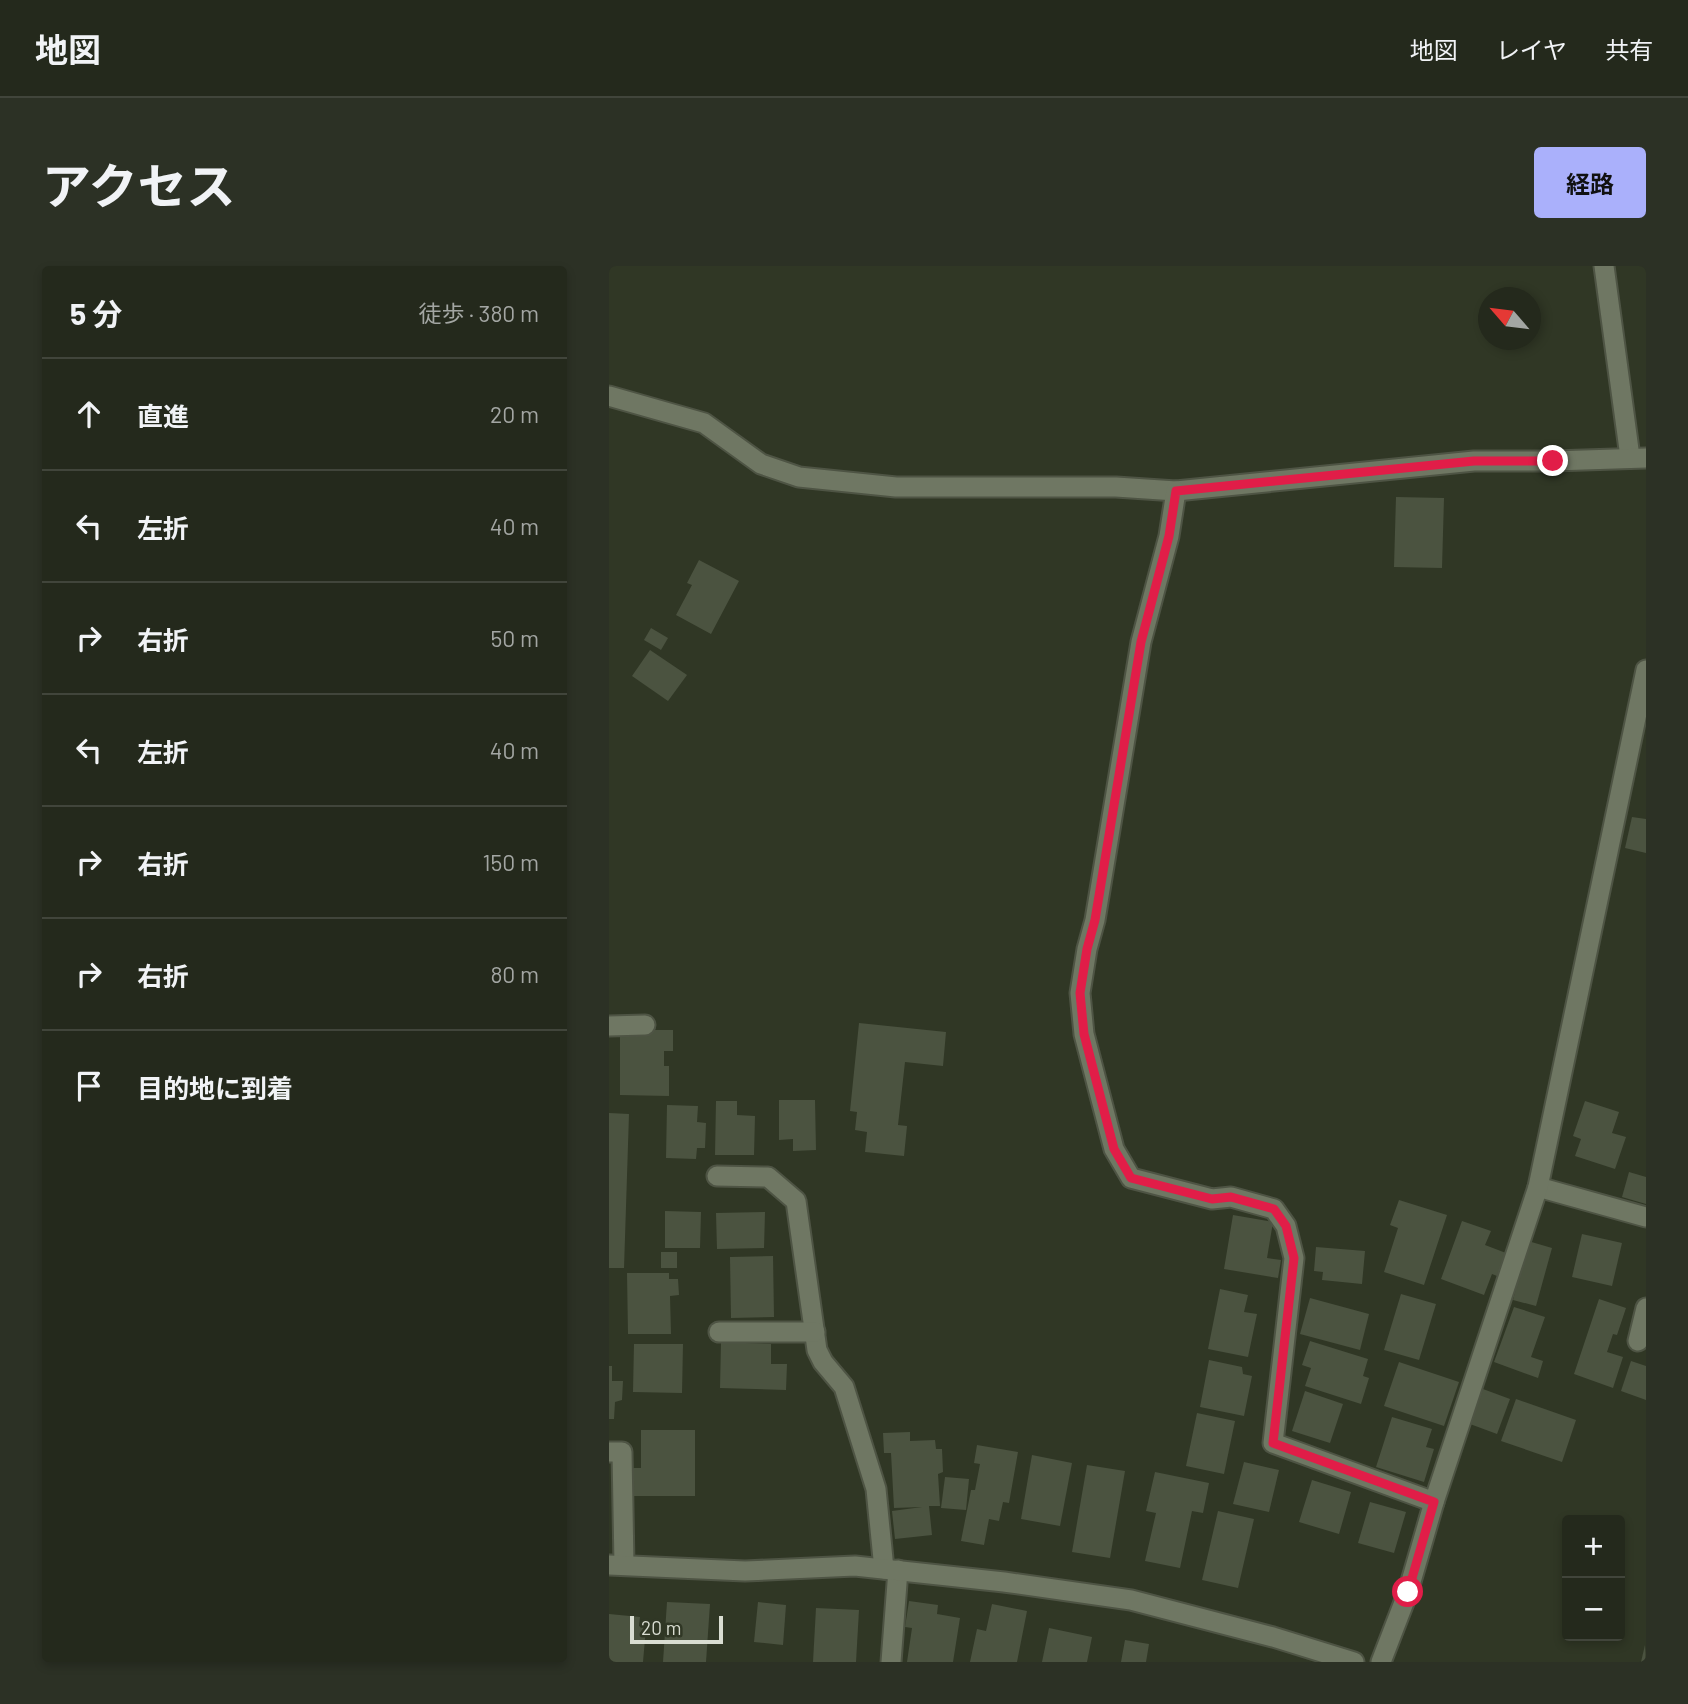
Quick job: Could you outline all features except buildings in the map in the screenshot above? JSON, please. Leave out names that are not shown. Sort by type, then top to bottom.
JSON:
[{"type":"street","points":[[609,396],[704,424],[761,464],[799,477],[896,487],[1116,487],[1176,491],[1474,461],[1638,457],[1604,266]]},
{"type":"street","points":[[1176,491],[1169,536],[1141,642],[1095,920],[1085,960],[1080,993],[1084,1034],[1114,1149],[1131,1178],[1212,1199],[1231,1197],[1274,1209],[1286,1226],[1294,1258],[1273,1443],[1434,1502]]},
{"type":"street","points":[[1381,1662],[1408,1592],[1434,1502],[1538,1186],[1646,670]]},
{"type":"street","points":[[609,1026],[645,1025]]},
{"type":"street","points":[[717,1176],[768,1177],[796,1201],[817,1350],[823,1362],[844,1387],[876,1489],[891,1569],[891,1662]]},
{"type":"street","points":[[1538,1186],[1646,1217]]},
{"type":"street","points":[[1638,1341],[1646,1308]]},
{"type":"street","points":[[719,1332],[815,1332]]},
{"type":"street","points":[[609,1452],[622,1452],[617,1565],[745,1571],[855,1566],[1004,1582],[1131,1600],[1273,1637],[1353,1662]]},
{"type":"route","points":[[1408,1592],[1434,1502],[1273,1443],[1294,1258],[1286,1226],[1274,1209],[1231,1197],[1212,1199],[1131,1178],[1114,1149],[1084,1034],[1080,993],[1125,749],[1141,642],[1169,536],[1176,491],[1474,461],[1553,461]]}]
